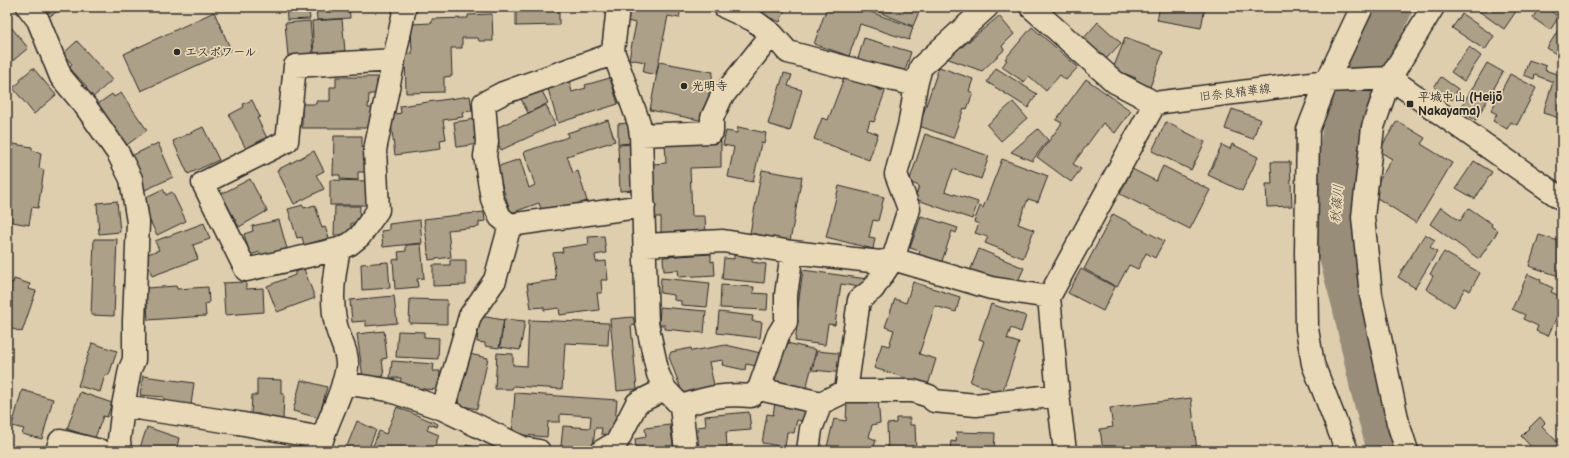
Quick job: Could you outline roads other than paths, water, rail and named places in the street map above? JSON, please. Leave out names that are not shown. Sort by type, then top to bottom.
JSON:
[{"type":"street","points":[[28,7],[38,20],[61,77],[86,107],[118,153],[131,179],[138,222],[134,360],[130,369],[123,406],[119,440],[120,451]]},
{"type":"street","points":[[394,60],[295,66],[287,141],[203,183],[246,270],[339,248],[350,244],[360,236],[378,210],[375,150],[394,60],[405,7]]},
{"type":"street","points":[[618,7],[613,51],[639,123],[641,135],[647,323],[658,374],[665,389],[681,406],[686,451]]},
{"type":"street","points":[[725,7],[753,20],[772,34],[788,52],[916,85]]},
{"type":"street","points":[[846,391],[859,300],[873,289],[893,259],[909,209],[896,174],[909,126],[916,85],[921,67],[987,7]]},
{"type":"street","points":[[1031,7],[1115,82],[1155,103],[1048,297],[1065,451]]},
{"type":"street","points":[[1347,451],[1313,364],[1307,329],[1306,252],[1308,130],[1327,81],[1362,7]]},
{"type":"street","points":[[1407,451],[1398,423],[1372,295],[1363,217],[1373,127],[1390,78],[1433,7]]},
{"type":"street","points":[[641,135],[712,132],[712,118],[721,98],[772,34]]},
{"type":"street","points":[[613,51],[607,56],[503,93],[484,102],[487,142],[485,156],[492,199],[500,217],[510,225],[644,206]]},
{"type":"street","points":[[1390,78],[1562,199]]},
{"type":"street","name":"旧奈良精華線","points":[[1155,103],[1327,81],[1390,78]]},
{"type":"street","points":[[443,409],[470,316],[495,280],[510,225]]},
{"type":"street","points":[[645,245],[723,241],[792,252],[880,262],[893,259],[991,288],[1048,297]]},
{"type":"street","points":[[123,406],[238,423],[321,445],[343,384],[347,366],[346,354],[336,325],[333,301],[334,273],[339,248]]},
{"type":"street","points":[[681,406],[712,396],[735,394],[751,396],[759,389],[778,335],[786,322],[786,295],[792,252]]},
{"type":"street","points":[[343,384],[388,390],[443,409],[523,448],[539,451]]},
{"type":"street","points":[[602,451],[617,442],[637,403],[665,389]]},
{"type":"street","points":[[759,389],[821,403],[846,391],[914,391],[929,396],[934,401],[976,405],[1003,400],[1058,395]]},
{"type":"street","points":[[808,451],[810,430],[821,403]]},
{"type":"street","points":[[57,451],[60,441],[101,451]]},
{"type":"waterway","name":"秋篠川","points":[[1389,7],[1368,50],[1345,136],[1334,225],[1355,302],[1374,389],[1391,451]]},
{"type":"place","name":"エスポワール","points":[[177,52]]},
{"type":"place","name":"光明寺","points":[[684,86]]},
{"type":"place","name":"平城中山 (Heijō Nakayama)","points":[[1410,104]]}]
